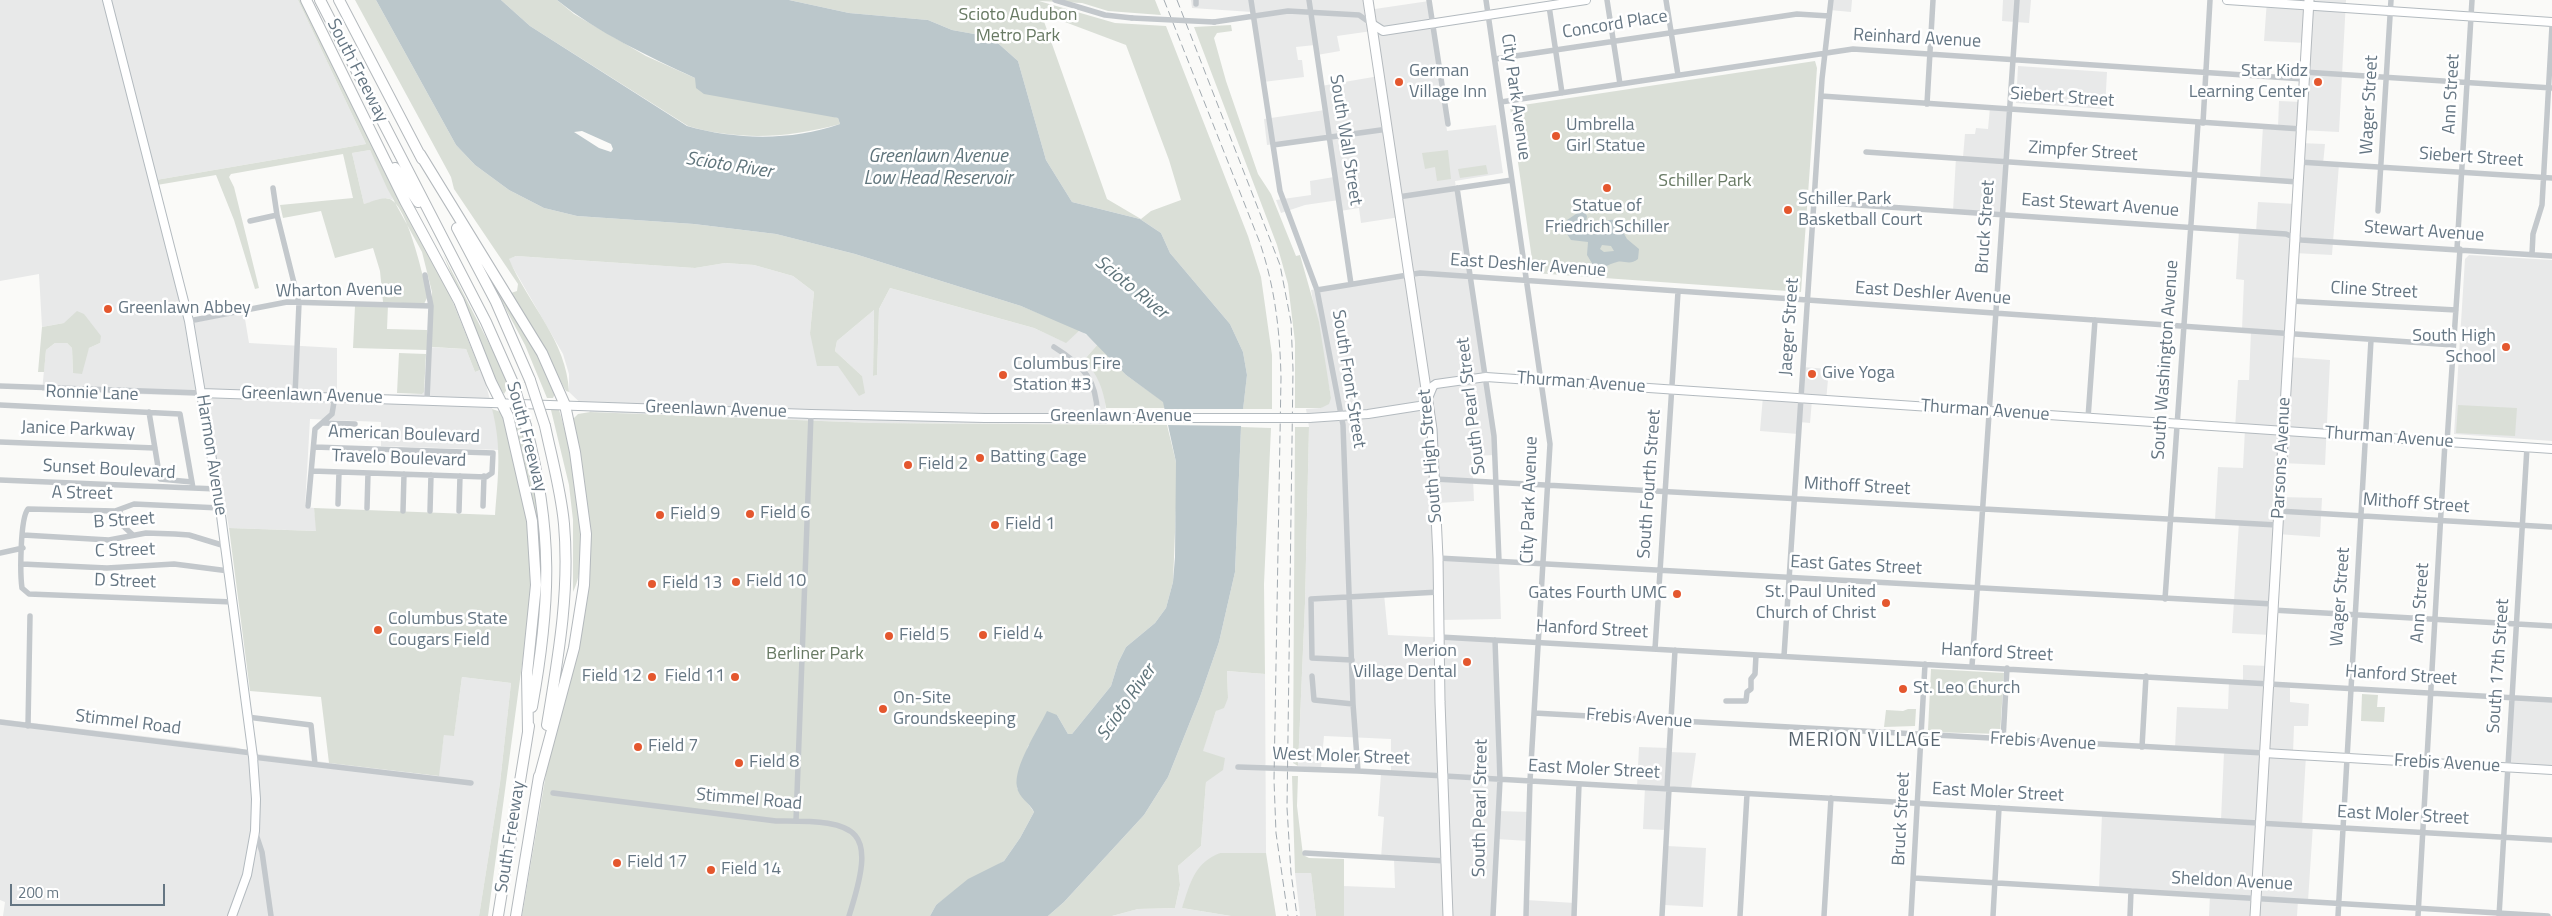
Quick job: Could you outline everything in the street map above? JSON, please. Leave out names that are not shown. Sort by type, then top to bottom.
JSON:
[{"type":"highway","points":[[306,0],[377,140],[405,201],[459,301],[508,416],[532,521],[536,586],[527,673],[528,732]]},
{"type":"highway","name":"South Freeway","points":[[320,0],[445,241],[513,383],[526,426],[543,505],[548,572],[544,640],[498,916]]},
{"type":"highway","name":"South Freeway","points":[[340,0],[496,302],[530,380],[545,426],[564,523],[566,563],[561,641],[516,916]]},
{"type":"highway","points":[[377,140],[445,241]]},
{"type":"highway","points":[[420,154],[542,353],[565,405],[583,499],[586,562],[580,618],[574,648],[538,782]]},
{"type":"main road","name":"Harmon Avenue","points":[[107,0],[190,321],[229,570],[256,799],[255,831],[247,875],[232,916]]},
{"type":"main road","name":"South High Street","points":[[1368,0],[1428,398],[1435,479],[1448,916]]},
{"type":"main road","points":[[1372,24],[1382,31],[1488,15],[1549,3],[1586,0]]},
{"type":"main road","points":[[2227,0],[2308,3],[2552,24]]},
{"type":"main road","name":"Parsons Avenue","points":[[2254,916],[2308,3]]},
{"type":"main road","name":"Thurman Avenue","points":[[1428,398],[1436,384],[1486,377],[2552,449]]},
{"type":"main road","name":"Greenlawn Avenue","points":[[201,393],[335,396],[811,414],[985,418],[1097,416],[1340,417],[1419,406],[1426,403],[1428,398]]},
{"type":"main road","name":"Frebis Avenue","points":[[2264,753],[2552,770]]},
{"type":"street","points":[[1055,0],[1105,15],[1132,18],[1214,22],[1279,11],[1359,15],[1372,24]]},
{"type":"street","name":"South Front Street","points":[[1251,0],[1273,145],[1286,209],[1318,290],[1343,425],[1351,596],[1353,704],[1358,771]]},
{"type":"street","name":"South Wall Street","points":[[1309,0],[1351,284]]},
{"type":"street","points":[[1429,0],[1448,124]]},
{"type":"street","name":"City Park Avenue","points":[[1486,0],[1550,444],[1530,781],[1526,916]]},
{"type":"street","points":[[1607,0],[1620,84]]},
{"type":"street","points":[[1666,0],[1678,75]]},
{"type":"street","name":"Jaeger Street","points":[[1784,656],[1821,96],[1831,0]]},
{"type":"street","points":[[1927,104],[1933,0]]},
{"type":"street","name":"Bruck Street","points":[[1972,666],[2017,0]]},
{"type":"street","name":"South Washington Avenue","points":[[2165,599],[2190,228],[2206,73],[2210,0]]},
{"type":"street","name":"Wager Street","points":[[2378,211],[2391,0]]},
{"type":"street","name":"Ann Street","points":[[2418,916],[2430,693],[2456,310],[2472,0]]},
{"type":"street","points":[[1549,3],[1562,93]]},
{"type":"street","name":"Concord Place","points":[[1494,59],[1796,14],[1829,16]]},
{"type":"street","points":[[2532,254],[2533,234],[2542,206],[2550,88],[2552,24]]},
{"type":"street","name":"Reinhard Avenue","points":[[1501,102],[1853,49],[2206,73],[2387,77],[2550,88]]},
{"type":"street","name":"Siebert Street","points":[[1821,96],[2301,129]]},
{"type":"street","points":[[1273,145],[1388,129]]},
{"type":"street","name":"Zimpfer Street","points":[[1866,152],[2298,182]]},
{"type":"street","name":"Siebert Street","points":[[2299,162],[2552,178]]},
{"type":"street","points":[[1398,197],[1512,180]]},
{"type":"street","points":[[273,188],[277,215],[299,303],[295,395]]},
{"type":"street","name":"South Pearl Street","points":[[1457,188],[1494,436],[1499,561]]},
{"type":"street","name":"East Stewart Avenue","points":[[1814,202],[2286,234],[2295,237]]},
{"type":"street","points":[[250,221],[277,215]]},
{"type":"street","name":"Stewart Avenue","points":[[2295,237],[2301,240],[2552,256]]},
{"type":"street","points":[[425,275],[430,306],[427,400]]},
{"type":"street","name":"East Deshler Avenue","points":[[1318,290],[1410,275],[1471,277],[2453,345]]},
{"type":"street","name":"South Fourth Street","points":[[1655,649],[1678,292]]},
{"type":"street","name":"Cline Street","points":[[2291,301],[2456,310]]},
{"type":"street","name":"Wharton Avenue","points":[[190,321],[287,302],[430,306]]},
{"type":"street","points":[[2088,418],[2095,320]]},
{"type":"street","name":"Wager Street","points":[[2338,916],[2371,340]]},
{"type":"street","points":[[1054,347],[1074,360],[1087,374],[1096,400],[1097,416]]},
{"type":"street","name":"Greenlawn Avenue","points":[[0,386],[201,393]]},
{"type":"street","points":[[308,506],[309,478],[312,471],[315,429],[324,423],[334,410],[335,396]]},
{"type":"street","name":"Ronnie Lane","points":[[0,406],[177,413],[182,416],[193,485]]},
{"type":"street","points":[[149,412],[160,479],[193,485]]},
{"type":"street","points":[[796,821],[811,414]]},
{"type":"street","points":[[324,423],[355,424]]},
{"type":"street","name":"Janice Parkway","points":[[0,442],[155,448]]},
{"type":"street","name":"American Boulevard","points":[[314,447],[493,453],[492,473],[484,476]]},
{"type":"street","name":"South 17th Street","points":[[2499,914],[2527,447]]},
{"type":"street","name":"Travelo Boulevard","points":[[312,471],[484,476]]},
{"type":"street","points":[[338,504],[339,472]]},
{"type":"street","points":[[367,508],[368,473]]},
{"type":"street","points":[[403,510],[404,474]]},
{"type":"street","points":[[430,512],[431,475]]},
{"type":"street","points":[[459,511],[460,476]]},
{"type":"street","points":[[482,506],[484,476]]},
{"type":"street","name":"Mithoff Street","points":[[1435,479],[2277,525]]},
{"type":"street","name":"Sunset Boulevard","points":[[0,480],[193,485],[217,489]]},
{"type":"street","name":"A Street","points":[[23,535],[25,513],[31,508],[120,510],[129,504],[134,504],[220,508]]},
{"type":"street","points":[[120,510],[122,525],[133,535]]},
{"type":"street","name":"Mithoff Street","points":[[2278,510],[2552,527]]},
{"type":"street","name":"B Street","points":[[23,535],[109,540],[146,533],[189,535],[225,546]]},
{"type":"street","points":[[22,564],[23,535]]},
{"type":"street","points":[[0,553],[23,548]]},
{"type":"street","name":"East Gates Street","points":[[1438,558],[2165,599],[2355,615],[2552,626]]},
{"type":"street","name":"C Street","points":[[22,564],[107,568],[174,564],[229,570]]},
{"type":"street","name":"D Street","points":[[22,564],[22,584],[25,592],[29,594],[233,602]]},
{"type":"street","points":[[1352,660],[1312,658],[1309,601],[1315,597],[1439,592]]},
{"type":"street","points":[[28,726],[30,616]]},
{"type":"street","name":"Hanford Street","points":[[1440,637],[2268,682],[2552,700]]},
{"type":"street","name":"South Pearl Street","points":[[1493,916],[1500,780],[1495,640]]},
{"type":"street","points":[[1662,916],[1675,650]]},
{"type":"street","points":[[1726,701],[1746,701],[1747,692],[1751,689],[1751,679],[1755,674],[1756,655]]},
{"type":"street","name":"Bruck Street","points":[[1911,916],[1925,664]]},
{"type":"street","points":[[2003,740],[2007,668]]},
{"type":"street","points":[[1312,676],[1314,700],[1353,704]]},
{"type":"street","points":[[2142,747],[2146,676]]},
{"type":"street","name":"Frebis Avenue","points":[[1534,713],[1922,736],[2264,753]]},
{"type":"street","points":[[247,717],[310,725],[315,764]]},
{"type":"street","name":"Stimmel Road","points":[[0,722],[472,783]]},
{"type":"street","name":"West Moler Street","points":[[1238,767],[1443,776]]},
{"type":"street","name":"East Moler Street","points":[[1443,776],[2552,840]]},
{"type":"street","points":[[1574,916],[1579,784]]},
{"type":"street","name":"Stimmel Road","points":[[553,793],[776,822],[796,821],[838,824],[851,831],[857,838],[863,861],[859,885],[849,916]]},
{"type":"street","points":[[1740,916],[1747,794]]},
{"type":"street","points":[[1824,916],[1830,798]]},
{"type":"street","points":[[1993,916],[1999,808]]},
{"type":"street","points":[[255,831],[262,852],[271,916]]},
{"type":"street","points":[[1305,853],[1446,861]]},
{"type":"street","name":"Sheldon Avenue","points":[[1914,878],[2548,916]]},
{"type":"street","points":[[2130,916],[2132,891]]},
{"type":"shaded area","points":[[0,0],[298,0],[366,144],[156,180],[191,323],[244,313],[249,343],[337,348],[337,395],[422,394],[424,391],[427,347],[466,349],[475,372],[480,370],[485,381],[499,434],[500,450],[381,446],[381,422],[310,419],[305,507],[314,508],[317,531],[229,528],[206,400],[197,396],[42,391],[46,350],[55,343],[67,343],[72,348],[73,373],[89,348],[100,343],[64,323],[42,327],[39,274],[0,281]]},
{"type":"shaded area","points":[[1191,0],[1367,0],[1368,10],[1429,1],[1447,131],[1496,125],[1503,173],[1455,181],[1495,455],[1472,456],[1474,501],[1437,503],[1439,557],[1499,561],[1501,619],[1440,620],[1439,592],[1384,594],[1388,635],[1494,640],[1498,811],[1530,812],[1528,841],[1497,839],[1493,916],[1344,916],[1343,886],[1395,888],[1394,859],[1381,858],[1384,817],[1378,816],[1381,774],[1391,774],[1391,739],[1324,736],[1321,768],[1298,766],[1305,603],[1309,427],[1306,409],[1321,408],[1331,398],[1311,290],[1408,274],[1400,217],[1361,223],[1359,208],[1340,211],[1339,200],[1305,205],[1281,213],[1276,200],[1311,195],[1310,181],[1334,177],[1329,137],[1267,145],[1264,119],[1325,110],[1321,86],[1379,76],[1372,31],[1337,36],[1340,51],[1317,55],[1315,45],[1296,47],[1298,60],[1302,60],[1304,77],[1263,82],[1252,12],[1192,8]]},
{"type":"shaded area","points":[[1831,0],[1852,0],[1851,12],[1830,10]]},
{"type":"shaded area","points":[[2003,0],[2031,0],[2029,23],[2002,21]]},
{"type":"shaded area","points":[[2267,0],[2346,0],[2339,132],[2300,130],[2299,143],[2325,144],[2323,164],[2339,164],[2332,255],[2294,253],[2288,357],[2330,360],[2325,465],[2282,463],[2279,497],[2322,498],[2320,537],[2277,534],[2271,635],[2232,633],[2239,522],[2215,520],[2218,467],[2243,468],[2245,429],[2235,429],[2238,380],[2249,380],[2251,331],[2242,330],[2244,280],[2236,279],[2239,231],[2256,232],[2258,202],[2296,204],[2297,181],[2260,178],[2263,126],[2278,127],[2279,101],[2302,102],[2306,43],[2264,41]]},
{"type":"shaded area","points":[[2018,66],[2107,72],[2105,109],[2016,103]]},
{"type":"shaded area","points":[[1990,107],[2009,109],[2002,214],[1953,211],[1956,157],[1963,157],[1965,134],[1975,134],[1976,128],[1988,129]]},
{"type":"shaded area","points":[[370,150],[393,200],[387,198],[364,204],[352,153]]},
{"type":"shaded area","name":"South High School","points":[[2469,255],[2552,260],[2552,441],[2454,434],[2465,259]]},
{"type":"shaded area","points":[[516,256],[695,268],[725,263],[754,265],[793,276],[814,292],[810,333],[838,366],[862,376],[835,351],[837,341],[874,310],[873,376],[877,375],[879,309],[890,288],[1034,328],[1065,342],[1080,330],[1098,344],[1084,360],[1096,372],[1104,389],[1107,424],[873,423],[590,412],[569,392],[569,374],[563,354],[508,259]]},
{"type":"shaded area","points":[[1802,367],[1829,369],[1826,401],[1812,400],[1810,423],[1799,422],[1798,434],[1760,431],[1763,396],[1800,399]]},
{"type":"shaded area","points":[[2243,665],[2269,666],[2268,682],[2290,683],[2290,702],[2309,704],[2308,726],[2294,726],[2293,754],[2306,755],[2302,825],[2313,825],[2308,901],[2298,900],[2297,916],[2209,916],[2210,895],[2099,889],[2102,814],[2221,820],[2224,752],[2175,748],[2177,707],[2228,709],[2229,680],[2243,680]]},
{"type":"shaded area","points":[[1227,671],[1265,674],[1266,853],[1220,853],[1182,908],[1231,916],[1112,916],[1138,909],[1175,908],[1180,885],[1178,866],[1201,846],[1206,782],[1202,752],[1216,711],[1228,698]]},
{"type":"shaded area","points":[[462,677],[511,683],[500,783],[479,916],[3,916],[5,902],[0,900],[0,719],[235,747],[258,754],[438,776],[444,735],[454,735]]},
{"type":"shaded area","points":[[2512,697],[2552,699],[2552,770],[2507,767]]},
{"type":"shaded area","points":[[1639,747],[1669,748],[1669,752],[1696,753],[1691,789],[1669,788],[1666,830],[1643,829],[1645,787],[1637,787]]},
{"type":"shaded area","points":[[1667,846],[1706,848],[1703,907],[1664,905]]},
{"type":"shaded area","points":[[1295,873],[1311,873],[1316,916],[1300,916]]},
{"type":"shaded area","points":[[1526,900],[1575,903],[1575,916],[1525,916]]},
{"type":"green space","points":[[298,0],[308,0],[348,83],[384,171],[450,295],[480,370],[475,372],[466,349],[432,347],[432,292],[422,252],[407,225],[419,259],[428,296],[424,304],[383,302],[380,271],[373,248],[335,258],[321,211],[283,218],[280,205],[353,198],[343,154],[231,174],[229,177],[234,187],[259,288],[255,289],[234,220],[216,175],[157,185],[156,180],[366,144]],"holes":[[[370,150],[396,204],[390,199],[384,198],[364,204],[352,153]]]},
{"type":"green space","points":[[355,0],[376,0],[456,145],[475,165],[509,190],[544,208],[577,216],[694,224],[776,234],[855,254],[1021,306],[1080,330],[1066,343],[1034,328],[890,288],[879,309],[877,375],[873,376],[874,310],[837,341],[835,351],[862,376],[865,393],[859,396],[838,366],[817,366],[810,333],[814,292],[793,276],[754,265],[725,263],[695,268],[516,256],[509,259],[554,339],[567,373],[569,392],[566,391],[511,293],[517,291],[518,284],[454,189],[451,177]]},
{"type":"green space","points":[[501,0],[557,0],[574,14],[646,56],[695,78],[838,118],[840,124],[783,135],[764,136],[726,134],[688,126],[530,26]]},
{"type":"green space","name":"Scioto Audubon Metro Park","points":[[789,0],[1155,0],[1161,15],[1108,11],[1082,3],[1039,1],[1115,23],[1166,26],[1248,236],[1261,277],[1272,355],[1272,409],[1243,409],[1247,375],[1243,352],[1230,324],[1170,253],[1161,233],[1140,219],[1072,202],[1046,160],[1018,61],[991,37],[952,30],[928,20],[849,13]],"holes":[[[1041,13],[1126,45],[1169,160],[1181,200],[1151,211],[1141,219],[1107,199]]]},
{"type":"green space","points":[[1231,25],[1232,31],[1217,33],[1214,38],[1226,81],[1258,174],[1271,194],[1296,256],[1300,255],[1319,322],[1331,398],[1329,404],[1321,408],[1295,408],[1295,342],[1288,284],[1277,245],[1194,27]]},
{"type":"green space","name":"Schiller Park","points":[[1815,61],[1817,68],[1801,292],[1534,273],[1510,107]]},
{"type":"green space","points":[[1448,150],[1451,179],[1437,181],[1435,167],[1425,169],[1422,153]]},
{"type":"green space","points":[[1486,165],[1488,174],[1460,178],[1458,169]]},
{"type":"green space","points":[[443,254],[510,384],[504,394],[495,380]]},
{"type":"green space","points":[[484,268],[530,337],[555,394],[553,398],[547,398],[525,345]]},
{"type":"green space","points":[[388,305],[387,329],[427,330],[427,350],[353,348],[355,306]]},
{"type":"green space","points":[[77,311],[84,314],[101,336],[100,343],[89,348],[82,374],[73,373],[72,348],[67,343],[55,343],[46,350],[44,372],[38,372],[42,327],[64,323]]},
{"type":"green space","points":[[1098,344],[1126,375],[1164,402],[1165,408],[1106,408],[1099,382],[1084,360]]},
{"type":"green space","points":[[399,353],[426,354],[424,392],[422,394],[397,393]]},
{"type":"green space","points":[[2458,405],[2517,408],[2515,436],[2456,433]]},
{"type":"green space","points":[[492,409],[501,412],[505,417],[527,510],[531,598],[488,916],[479,916],[500,783],[511,683],[462,677],[454,736],[444,735],[439,776],[329,763],[321,697],[250,691],[229,528],[316,531],[314,508],[495,515],[498,449]]},
{"type":"green space","points":[[513,410],[520,410],[542,504],[540,538],[513,422]]},
{"type":"green space","points":[[551,410],[559,410],[570,450],[579,502],[582,553],[579,575],[573,592],[573,520],[569,485]]},
{"type":"green space","name":"Berliner Park","points":[[590,412],[873,423],[1167,425],[1176,462],[1176,508],[1173,582],[1166,608],[1155,623],[1126,647],[1118,663],[1111,686],[1072,734],[1068,734],[1057,715],[1028,746],[1017,788],[1034,812],[1020,838],[1004,861],[952,893],[936,905],[930,916],[522,916],[565,661],[583,581],[588,525],[584,483],[573,419],[578,414]]},
{"type":"green space","points":[[1241,427],[1271,428],[1264,584],[1265,674],[1227,671],[1228,698],[1224,708],[1216,711],[1203,751],[1225,758],[1223,770],[1206,782],[1201,846],[1178,866],[1180,885],[1175,908],[1138,909],[1112,916],[1048,916],[1064,902],[1144,815],[1168,777],[1200,697],[1219,642],[1235,572]]},
{"type":"green space","points":[[1295,427],[1309,427],[1305,603],[1298,766],[1293,763]]},
{"type":"green space","points":[[1931,669],[2004,673],[2000,734],[1931,732],[1928,730]]},
{"type":"green space","points":[[2362,694],[2378,695],[2377,707],[2385,707],[2384,722],[2361,721]]},
{"type":"green space","points":[[1916,709],[1915,726],[1884,727],[1886,710],[1903,711]]},
{"type":"green space","points":[[1292,776],[1298,776],[1297,806],[1303,855],[1309,858],[1344,859],[1344,916],[1316,916],[1311,873],[1295,873]]},
{"type":"green space","points":[[1220,853],[1266,853],[1276,916],[1231,916],[1182,908],[1194,875],[1204,862]]},
{"type":"water","points":[[376,0],[501,0],[530,26],[687,126],[725,134],[764,137],[822,130],[840,124],[838,118],[704,94],[696,88],[695,78],[606,33],[557,0],[789,0],[849,13],[928,20],[952,30],[991,37],[1018,61],[1046,160],[1072,202],[1140,219],[1161,233],[1170,253],[1230,324],[1243,352],[1247,375],[1241,427],[1235,572],[1219,642],[1200,697],[1168,777],[1144,815],[1064,902],[1048,916],[930,916],[936,905],[968,879],[1004,861],[1020,838],[1034,812],[1018,791],[1017,779],[1019,769],[1022,759],[1047,711],[1057,715],[1068,734],[1072,734],[1111,686],[1118,663],[1126,647],[1155,623],[1166,608],[1173,582],[1175,557],[1176,462],[1163,402],[1126,375],[1086,334],[1021,306],[855,254],[776,234],[694,224],[577,216],[544,208],[509,190],[475,165],[456,145]],"holes":[[[582,131],[611,144],[613,149],[611,152],[599,148],[574,132]]]},
{"type":"water","points":[[1579,212],[1584,212],[1587,216],[1585,229],[1592,235],[1606,221],[1617,221],[1627,239],[1639,249],[1638,259],[1632,262],[1617,262],[1603,267],[1593,265],[1587,255],[1588,242],[1571,240],[1565,231],[1567,220]],"holes":[[[1602,245],[1611,246],[1614,251],[1604,252],[1600,249]]]},
{"type":"pier","points":[[1162,409],[1245,409],[1244,426],[1165,425]]},
{"type":"railway","points":[[1164,0],[1260,243],[1276,310],[1281,378],[1274,780],[1276,833],[1288,916]]},
{"type":"railway","points":[[1177,0],[1280,265],[1291,322],[1293,369],[1287,808],[1291,873],[1297,916]]},
{"type":"place","name":"German Village Inn","points":[[1399,82]]},
{"type":"place","name":"Star Kidz Learning Center","points":[[2318,82]]},
{"type":"place","name":"Umbrella Girl Statue","points":[[1556,136]]},
{"type":"place","name":"Statue of Friedrich Schiller","points":[[1607,188]]},
{"type":"place","name":"Schiller Park Basketball Court","points":[[1788,210]]},
{"type":"place","name":"Greenlawn Abbey","points":[[108,309]]},
{"type":"place","name":"South High School","points":[[2506,347]]},
{"type":"place","name":"Give Yoga","points":[[1812,374]]},
{"type":"place","name":"Columbus Fire Station #3","points":[[1003,375]]},
{"type":"place","name":"Batting Cage","points":[[980,458]]},
{"type":"place","name":"Field 2","points":[[908,465]]},
{"type":"place","name":"Field 6","points":[[750,514]]},
{"type":"place","name":"Field 9","points":[[660,515]]},
{"type":"place","name":"Field 1","points":[[995,525]]},
{"type":"place","name":"Field 10","points":[[736,582]]},
{"type":"place","name":"Field 13","points":[[652,584]]},
{"type":"place","name":"Gates Fourth UMC","points":[[1677,594]]},
{"type":"place","name":"St. Paul United Church of Christ","points":[[1886,603]]},
{"type":"place","name":"Columbus State Cougars Field","points":[[378,630]]},
{"type":"place","name":"Field 4","points":[[983,635]]},
{"type":"place","name":"Field 5","points":[[889,636]]},
{"type":"place","name":"Merion Village Dental","points":[[1467,662]]},
{"type":"place","name":"Field 12","points":[[652,677]]},
{"type":"place","name":"Field 11","points":[[735,677]]},
{"type":"place","name":"St. Leo Church","points":[[1903,689]]},
{"type":"place","name":"On-Site Groundskeeping","points":[[883,709]]},
{"type":"place","name":"Field 7","points":[[638,747]]},
{"type":"place","name":"Field 8","points":[[739,763]]},
{"type":"place","name":"Field 17","points":[[617,863]]},
{"type":"place","name":"Field 14","points":[[711,870]]},
{"type":"district","name":"MERION VILLAGE","points":[[1865,741]]},
{"type":"water label","name":"Scioto River","points":[[729,166]]},
{"type":"water label","name":"Greenlawn Avenue Low Head Reservoir","points":[[938,168]]},
{"type":"water label","name":"Scioto River","points":[[1131,288]]},
{"type":"water label","name":"Scioto River","points":[[1127,703]]}]
